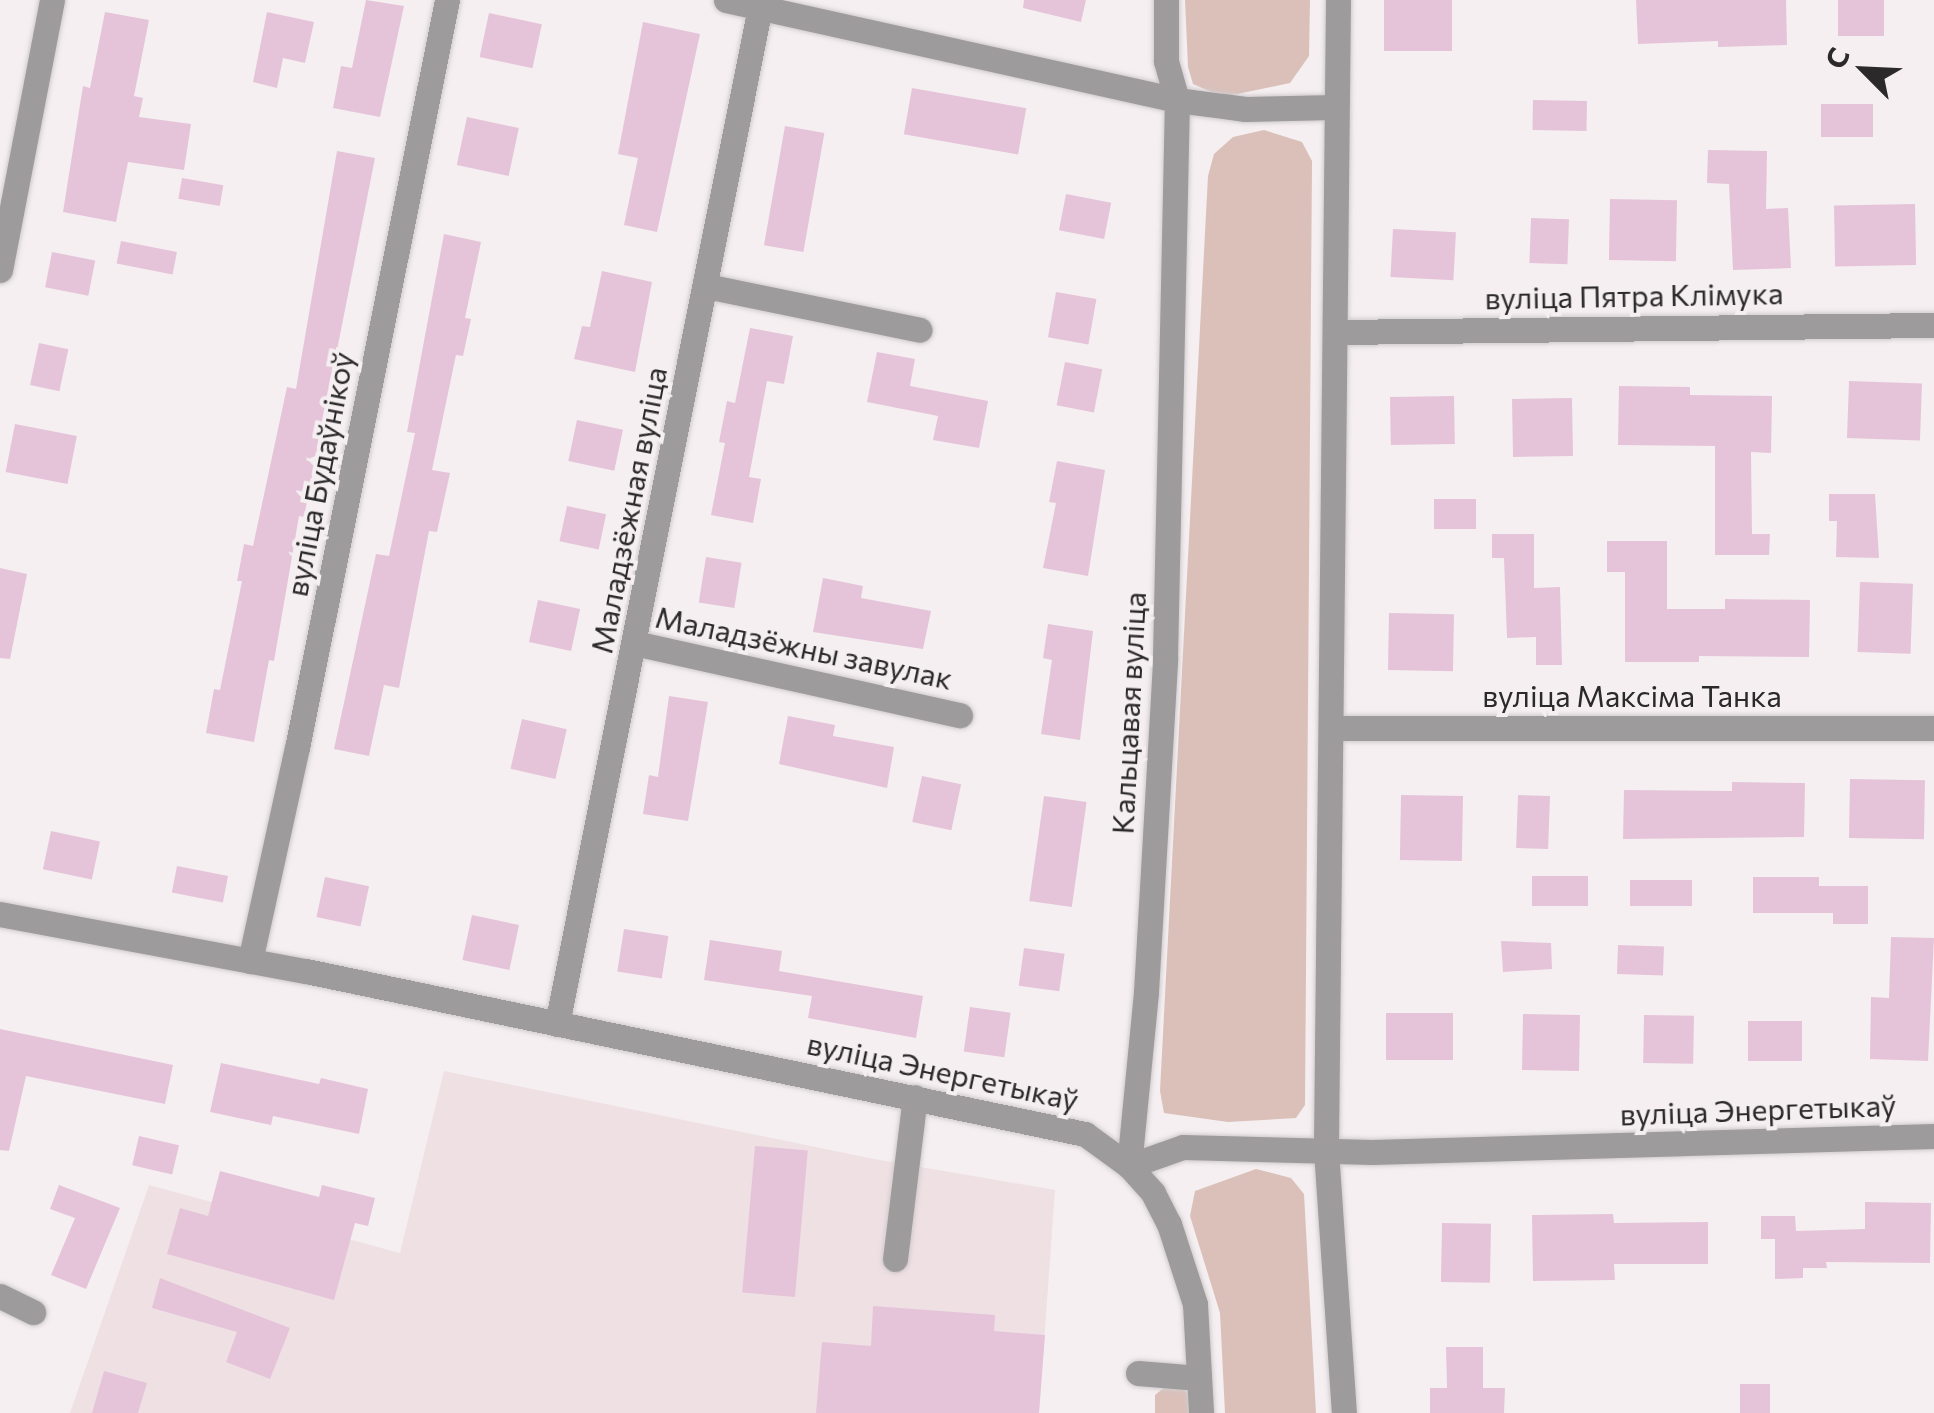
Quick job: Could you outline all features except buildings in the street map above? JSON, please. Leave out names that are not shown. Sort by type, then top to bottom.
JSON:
[{"type":"street","points":[[0,270],[52,0]]},
{"type":"street","name":"вуліца Будаўнікоў","points":[[250,961],[298,748],[447,0]]},
{"type":"street","points":[[726,0],[1177,100],[1245,109],[1334,106]]},
{"type":"street","name":"Кальцавая вуліца","points":[[1129,1166],[1145,1011],[1165,658],[1177,100],[1166,60],[1166,0]]},
{"type":"street","points":[[1338,0],[1326,1150],[1344,1413]]},
{"type":"street","name":"Маладзёжная вуліца","points":[[557,1024],[760,7]]},
{"type":"street","points":[[706,286],[920,330]]},
{"type":"street","name":"вуліца Пятра Клімука","points":[[1335,332],[1934,325]]},
{"type":"street","name":"Маладзёжны завулак","points":[[634,643],[960,715]]},
{"type":"street","name":"вуліца Максіма Танка","points":[[1330,728],[1934,728]]},
{"type":"street","name":"вуліца Энергетыкаў","points":[[0,914],[250,961],[1085,1134],[1129,1166],[1183,1148],[1326,1150],[1934,1136]]},
{"type":"street","points":[[895,1258],[915,1097]]},
{"type":"street","points":[[1129,1166],[1153,1193],[1182,1259],[1194,1304],[1201,1413]]},
{"type":"street","points":[[0,1296],[33,1312]]},
{"type":"street","points":[[1138,1373],[1199,1378]]},
{"type":"shaded area","points":[[1185,0],[1310,0],[1309,56],[1290,83],[1223,97],[1193,84],[1188,67]]},
{"type":"shaded area","points":[[1264,130],[1302,142],[1312,161],[1305,1105],[1296,1118],[1228,1122],[1164,1113],[1160,1091],[1208,176],[1214,154],[1233,137]]},
{"type":"shaded area","points":[[444,1071],[874,1159],[1055,1190],[1039,1413],[70,1413],[149,1185],[400,1253]]},
{"type":"shaded area","points":[[1256,1169],[1291,1178],[1304,1194],[1316,1413],[1225,1413],[1220,1313],[1190,1216],[1195,1191]]},
{"type":"shaded area","points":[[1165,1387],[1182,1388],[1189,1394],[1189,1413],[1155,1413],[1155,1395]]}]
